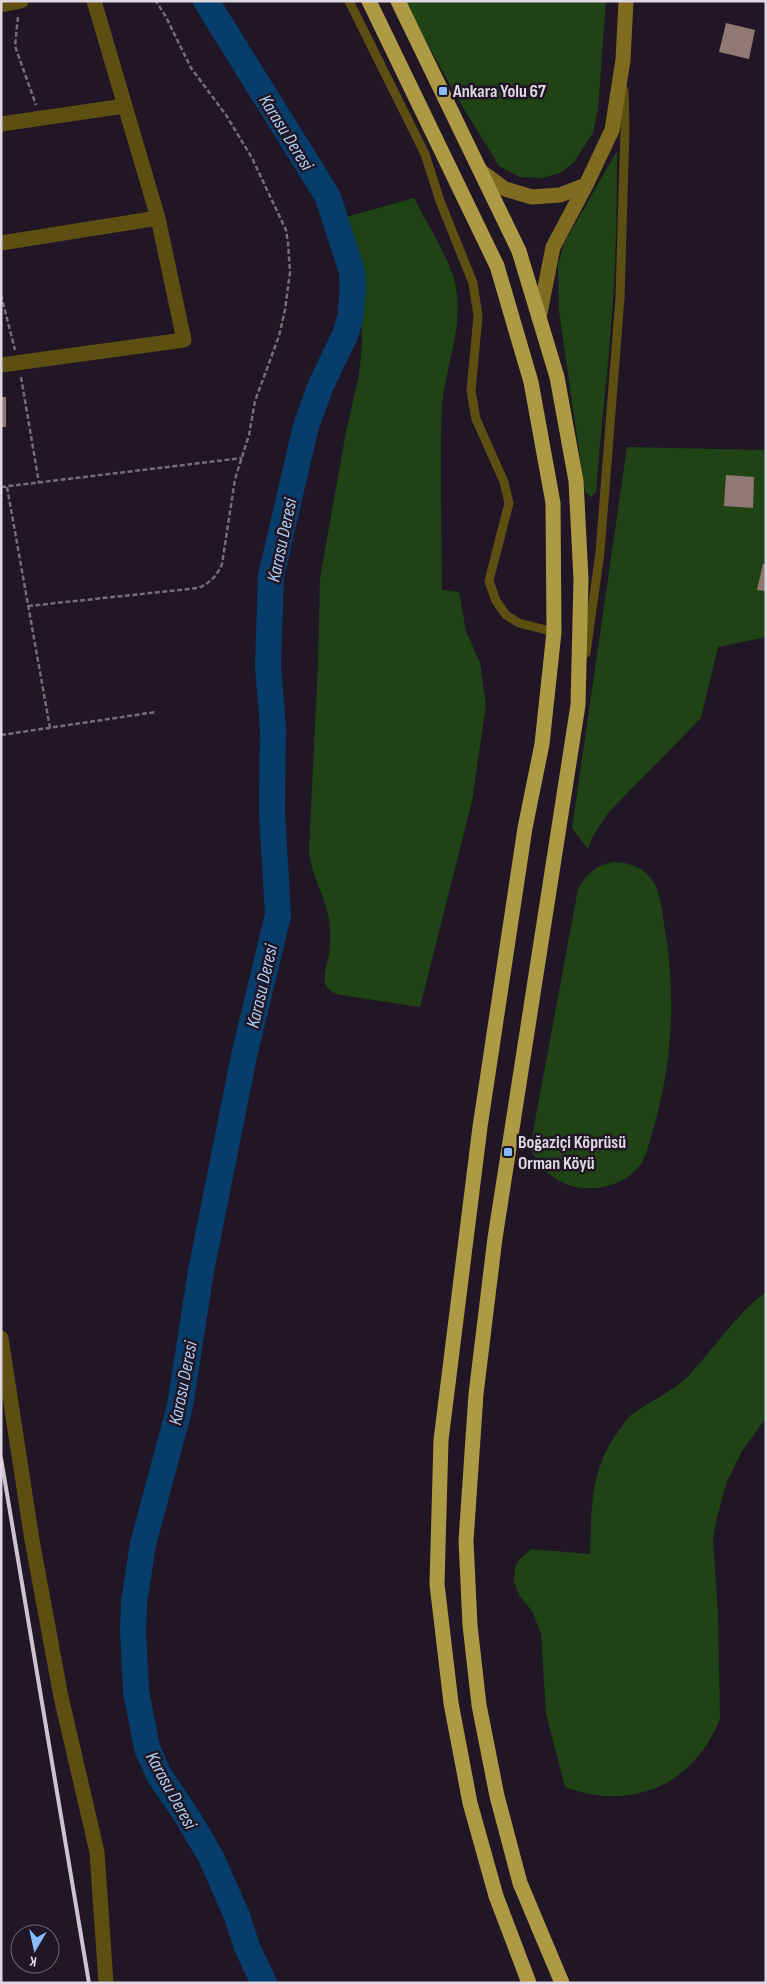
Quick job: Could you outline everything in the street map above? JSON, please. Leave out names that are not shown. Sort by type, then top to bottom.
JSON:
[{"type":"highway","points":[[369,1],[497,266],[531,382],[552,503],[554,632],[542,744],[524,828],[480,1127],[441,1440],[437,1584],[450,1703],[470,1804],[496,1896],[529,1983]]},
{"type":"highway","points":[[398,1],[520,251],[557,377],[576,481],[581,579],[578,705],[495,1238],[476,1394],[466,1541],[470,1625],[479,1705],[497,1796],[520,1884],[562,1983]]},
{"type":"street","points":[[1,365],[184,340],[158,218],[94,1]]},
{"type":"street","points":[[540,318],[553,248],[612,130],[622,60],[626,1]]},
{"type":"street","points":[[1,5],[21,2]]},
{"type":"street","points":[[1,124],[125,106]]},
{"type":"street","points":[[482,172],[505,189],[532,197],[560,195],[586,184]]},
{"type":"street","points":[[1,243],[158,218]]},
{"type":"street","points":[[1,1338],[32,1540],[59,1687],[97,1852],[106,1983]]},
{"type":"lane","points":[[349,1],[425,154],[440,201],[473,283],[478,316],[472,391],[476,419],[504,482],[508,503],[488,581],[496,602],[506,615],[519,622],[554,632]]},
{"type":"lane","points":[[578,705],[600,552],[620,298],[625,128],[622,60]]},
{"type":"path","points":[[28,606],[198,588],[205,585],[216,575],[222,564],[235,479],[249,435],[255,401],[279,336],[285,310],[290,272],[286,230],[252,158],[226,115],[191,68],[156,1]]},
{"type":"path","points":[[21,2],[15,46],[41,118]]},
{"type":"path","points":[[1,296],[19,363],[39,482]]},
{"type":"path","points":[[1,487],[242,458]]},
{"type":"path","points":[[7,486],[50,728]]},
{"type":"path","points":[[1,735],[156,712]]},
{"type":"green space","points":[[404,1],[606,1],[598,109],[593,133],[574,162],[562,172],[543,178],[520,177],[499,166],[455,94]]},
{"type":"green space","points":[[617,151],[613,304],[596,492],[591,497],[585,492],[559,311],[558,265],[564,243]]},
{"type":"green space","points":[[414,198],[437,240],[455,283],[458,314],[444,392],[441,430],[442,590],[459,592],[466,631],[480,663],[486,705],[472,801],[420,1007],[341,995],[328,989],[324,979],[330,949],[329,920],[310,861],[309,850],[320,578],[346,432],[359,375],[362,346],[361,292],[358,266],[346,217]]},
{"type":"green space","points":[[627,447],[766,450],[766,637],[718,647],[701,718],[608,813],[593,836],[588,849],[572,828]]},
{"type":"green space","points":[[612,862],[638,867],[650,877],[658,893],[668,949],[670,974],[671,1024],[669,1049],[661,1099],[642,1162],[631,1175],[623,1180],[599,1188],[582,1188],[565,1184],[551,1175],[539,1163],[530,1148],[578,889],[592,871]]},
{"type":"green space","points":[[766,1292],[766,1418],[742,1451],[726,1484],[716,1521],[713,1541],[718,1613],[720,1719],[709,1742],[694,1761],[677,1776],[658,1787],[636,1794],[613,1796],[590,1794],[565,1787],[546,1714],[541,1634],[532,1611],[519,1595],[514,1581],[515,1567],[519,1560],[531,1549],[590,1554],[592,1508],[596,1479],[600,1465],[615,1436],[631,1415],[682,1382],[735,1321]]},
{"type":"building","points":[[726,23],[755,30],[749,59],[719,52]]},
{"type":"building","points":[[1,397],[6,397],[6,427],[1,427]]},
{"type":"building","points":[[726,475],[754,477],[753,508],[724,506]]},
{"type":"building","points":[[763,564],[766,564],[766,591],[757,590]]},
{"type":"waterway","name":"Karasu Deresi","points":[[206,1],[328,197],[352,272],[353,288],[350,319],[345,335],[321,385],[306,426],[271,576],[268,666],[273,728],[272,812],[278,915],[244,1056],[201,1271],[180,1406],[143,1544],[134,1603],[133,1632],[136,1691],[147,1748],[159,1775],[211,1857],[237,1916],[247,1947],[264,1983]]},
{"type":"railway","points":[[1,1458],[89,1983]]},
{"type":"place","name":"Ankara Yolu 67","points":[[443,91]]},
{"type":"place","name":"Boğaziçi Köprüsü Orman Köyü","points":[[508,1152]]}]
